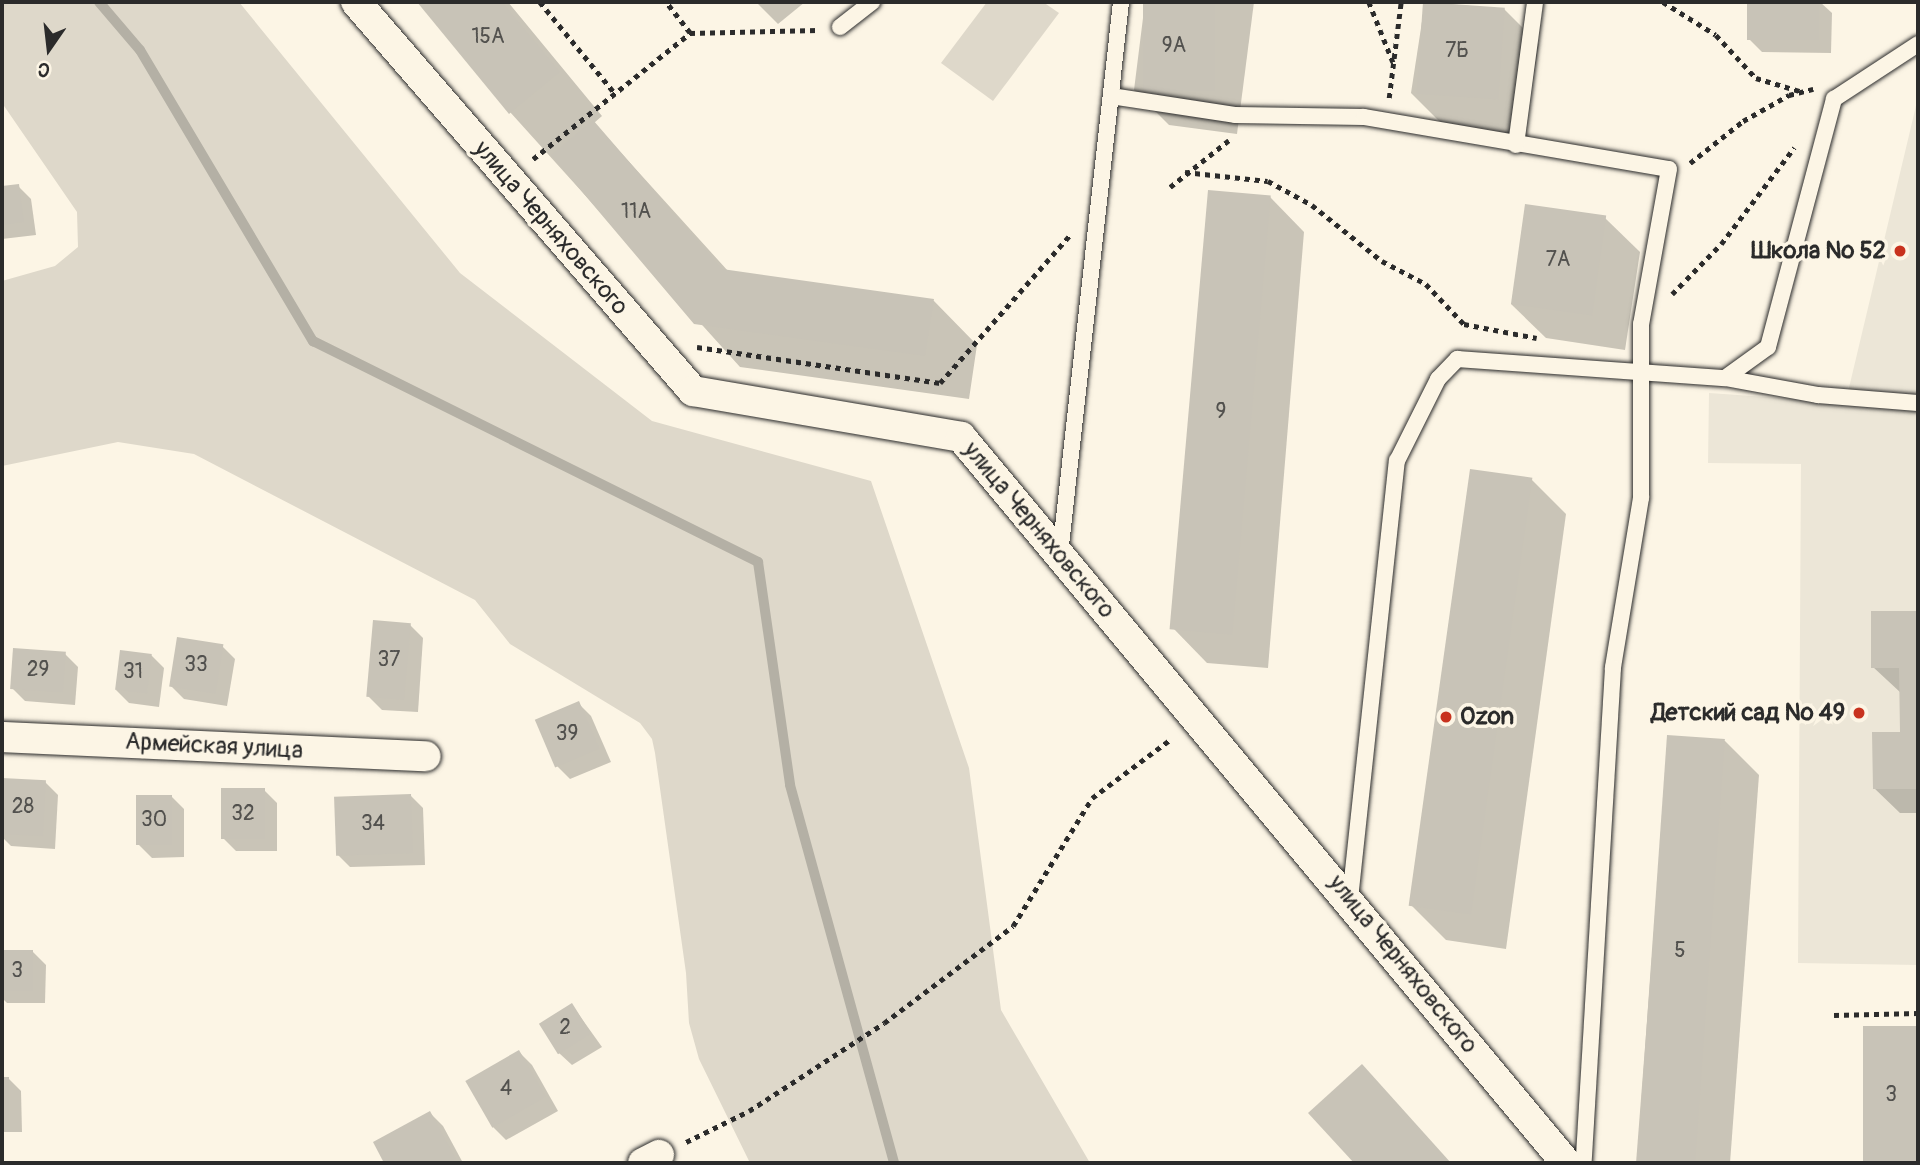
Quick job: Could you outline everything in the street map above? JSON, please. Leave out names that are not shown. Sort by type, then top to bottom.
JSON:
[{"type":"street","name":"улица Черняховского","points":[[356,2],[693,391],[961,437],[1350,898],[1566,1163]]},
{"type":"street","name":"Армейская улица","points":[[2,737],[426,756]]},
{"type":"lane","points":[[832,28],[872,2]]},
{"type":"lane","points":[[1060,554],[1121,2]]},
{"type":"lane","points":[[1516,145],[1535,2]]},
{"type":"lane","points":[[1724,378],[1768,347],[1834,99],[1918,44]]},
{"type":"lane","points":[[1111,96],[1266,115],[1386,121],[1668,169],[1641,324],[1642,498],[1613,668],[1584,1163]]},
{"type":"lane","points":[[1350,898],[1397,461],[1438,379],[1457,359],[1641,370],[1724,378],[1818,395],[1918,403]]},
{"type":"path","points":[[540,2],[614,92]]},
{"type":"path","points":[[666,2],[690,33]]},
{"type":"path","points":[[1369,2],[1393,63]]},
{"type":"path","points":[[1386,121],[1401,2]]},
{"type":"path","points":[[1657,2],[1673,6]]},
{"type":"path","points":[[1663,2],[1716,35],[1756,78],[1802,92]]},
{"type":"path","points":[[528,163],[690,33],[832,28]]},
{"type":"path","points":[[1668,169],[1693,163],[1743,121],[1802,92],[1827,86]]},
{"type":"path","points":[[1170,187],[1185,172],[1266,115]]},
{"type":"path","points":[[1641,324],[1721,244],[1802,139]]},
{"type":"path","points":[[1185,172],[1268,181],[1312,205],[1382,261],[1426,284],[1464,324],[1543,339]]},
{"type":"path","points":[[682,344],[940,383],[1099,202]]},
{"type":"path","points":[[651,1159],[748,1111],[879,1027],[1013,926],[1092,799],[1197,719]]},
{"type":"path","points":[[1834,1015],[1918,1013]]},
{"type":"shaded area","points":[[2,2],[239,2],[460,273],[652,421],[871,481],[969,768],[1001,1010],[1090,1163],[750,1163],[699,1059],[689,1023],[686,973],[655,753],[652,739],[640,723],[510,644],[475,600],[194,454],[118,442],[2,466],[2,281],[55,266],[78,247],[77,212],[2,103]]},
{"type":"shaded area","points":[[987,2],[1043,2],[1059,13],[993,101],[941,63]]},
{"type":"shaded area","name":"Школа № 52","points":[[1918,96],[1918,398],[1848,392],[1915,110]]},
{"type":"shaded area","name":"Детский сад № 49","points":[[1709,393],[1918,408],[1918,965],[1798,963],[1801,464],[1708,463]]},
{"type":"building","points":[[417,2],[502,2],[560,72],[509,114]]},
{"type":"building","points":[[1143,2],[1215,2],[1215,91],[1143,91]]},
{"type":"building","points":[[1423,2],[1505,8],[1498,99],[1417,94]]},
{"type":"building","points":[[1747,2],[1819,2],[1819,40],[1747,40]]},
{"type":"building","points":[[593,120],[722,269],[934,299],[925,356],[694,324],[551,155]]},
{"type":"building","points":[[19,184],[24,222],[2,225],[2,186]]},
{"type":"building","points":[[1208,190],[1271,195],[1232,635],[1170,629]]},
{"type":"building","points":[[1525,204],[1606,215],[1592,315],[1511,304]]},
{"type":"building","points":[[1470,469],[1532,478],[1471,914],[1409,906]]},
{"type":"building","points":[[1871,611],[1918,611],[1918,789],[1873,789],[1872,732],[1900,732],[1899,668],[1871,668]]},
{"type":"building","points":[[373,620],[411,623],[404,700],[366,697]]},
{"type":"building","points":[[177,637],[223,644],[216,694],[169,686]]},
{"type":"building","points":[[13,648],[66,652],[63,693],[10,689]]},
{"type":"building","points":[[120,650],[152,654],[147,694],[115,690]]},
{"type":"building","points":[[579,701],[599,749],[555,768],[535,720]]},
{"type":"building","points":[[1667,735],[1725,739],[1695,1163],[1637,1163]]},
{"type":"building","points":[[2,778],[46,780],[43,836],[2,834]]},
{"type":"building","points":[[221,788],[265,788],[265,839],[221,839]]},
{"type":"building","points":[[411,794],[413,853],[336,856],[334,797]]},
{"type":"building","points":[[136,795],[172,795],[172,845],[136,845]]},
{"type":"building","points":[[2,950],[33,950],[33,991],[2,991]]},
{"type":"building","points":[[572,1003],[591,1034],[558,1054],[539,1024]]},
{"type":"building","points":[[1863,1026],[1918,1026],[1918,1163],[1863,1163]]},
{"type":"building","points":[[519,1050],[546,1097],[492,1128],[465,1081]]},
{"type":"building","points":[[1362,1064],[1451,1163],[1354,1163],[1308,1113]]},
{"type":"building","points":[[2,1077],[9,1077],[9,1120],[2,1120]]},
{"type":"building","points":[[430,1111],[456,1159],[448,1163],[384,1163],[373,1142]]},
{"type":"waterway","points":[[99,2],[140,50],[313,341],[758,562],[790,785],[894,1163]]},
{"type":"place","name":"Школа № 52","points":[[1900,251]]},
{"type":"place","name":"Детский сад № 49","points":[[1859,713]]},
{"type":"place","name":"Ozon","points":[[1446,717]]}]
